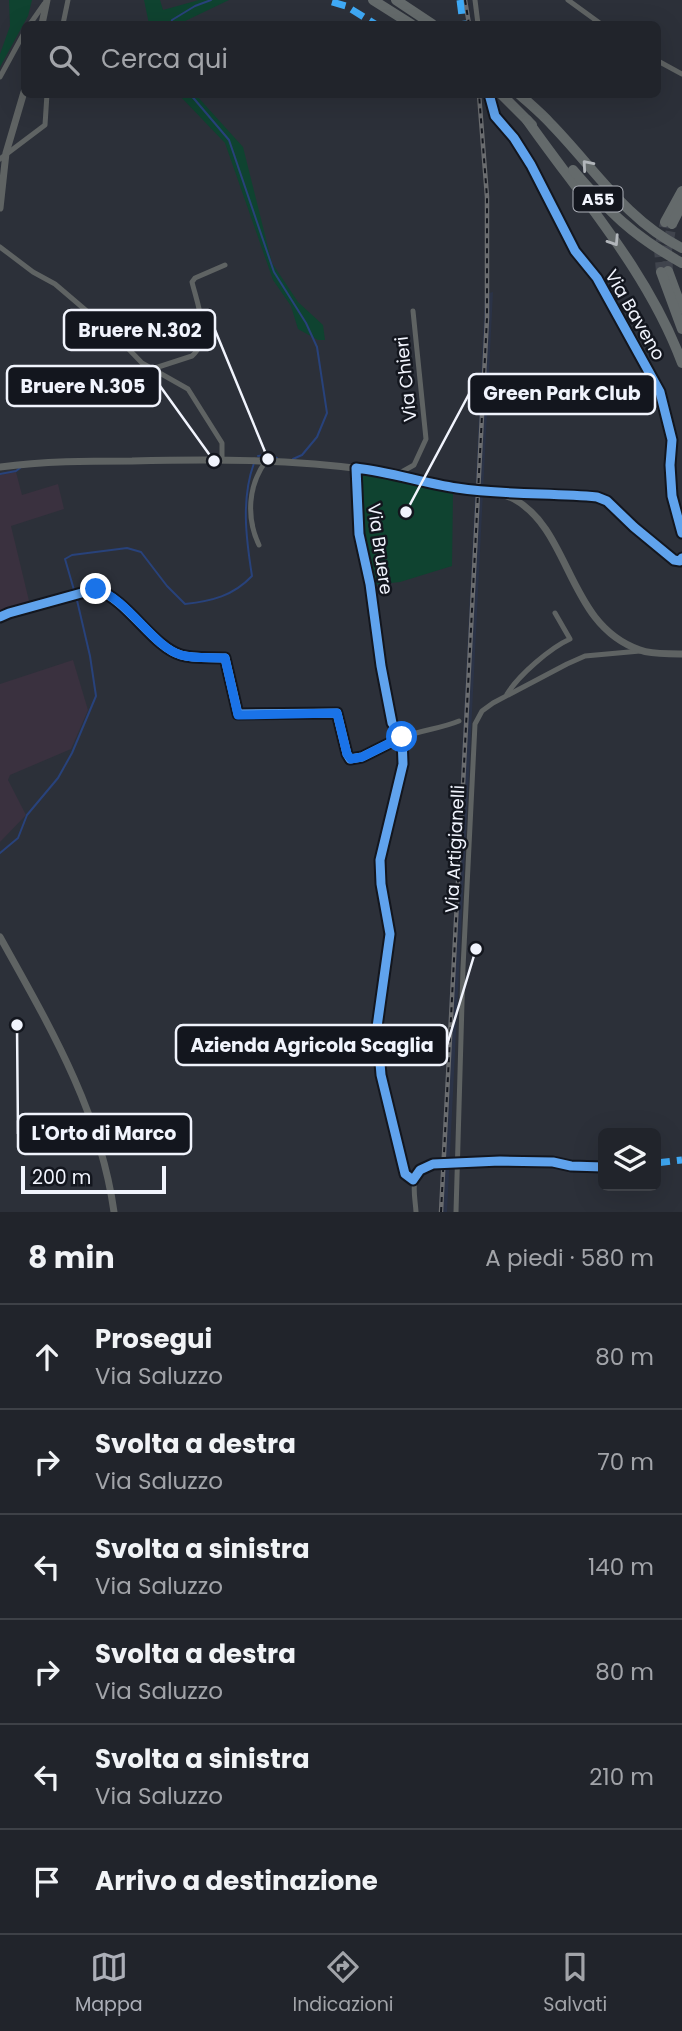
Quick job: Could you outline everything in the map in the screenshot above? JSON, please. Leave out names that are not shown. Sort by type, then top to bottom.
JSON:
[{"type":"highway","points":[[373,0],[406,21]]},
{"type":"highway","points":[[396,0],[428,21]]},
{"type":"highway","name":"A55","points":[[523,98],[551,123],[626,209],[665,240],[679,245]]},
{"type":"highway","name":"A55","points":[[505,99],[542,134],[625,226],[638,237],[682,263]]},
{"type":"highway","name":"A55","points":[[527,120],[589,202],[653,301],[682,362]]},
{"type":"highway","points":[[682,191],[668,223],[682,204]]},
{"type":"highway","points":[[682,309],[664,272],[682,329]]},
{"type":"street","points":[[64,21],[68,0]]},
{"type":"street","points":[[475,0],[478,21]]},
{"type":"street","points":[[568,0],[597,21]]},
{"type":"street","points":[[32,21],[46,1]]},
{"type":"street","points":[[43,21],[46,1]]},
{"type":"street","points":[[0,76],[21,38]]},
{"type":"street","points":[[661,63],[682,74]]},
{"type":"street","points":[[0,208],[3,156],[22,98]]},
{"type":"street","points":[[3,156],[45,125],[47,98]]},
{"type":"street","name":"Via Baveno","points":[[490,98],[495,116],[514,138],[531,165],[575,251],[597,278],[660,392],[672,440],[670,465],[673,496],[682,533]]},
{"type":"street","points":[[0,247],[33,272],[55,284],[116,336],[142,363],[188,389],[222,443],[222,459]]},
{"type":"street","points":[[152,369],[197,352],[202,321],[192,282],[195,278],[225,265]]},
{"type":"street","name":"Via Chieri","points":[[397,474],[414,465],[426,439],[413,312]]},
{"type":"street","points":[[0,467],[97,461],[265,461],[356,468],[397,474],[456,488],[503,494],[597,497],[607,501],[674,560],[680,561],[682,558]]},
{"type":"street","points":[[259,545],[251,524],[251,508],[257,473],[265,461]]},
{"type":"street","name":"Via Bruere","points":[[356,468],[359,534],[370,584],[381,666],[392,723],[402,737]]},
{"type":"street","points":[[503,494],[522,504],[538,519],[594,616],[620,639],[641,650],[682,654]]},
{"type":"street","points":[[0,617],[96,589],[109,593],[165,646],[181,655],[225,658],[238,715],[337,713],[347,754],[351,759],[362,757],[402,737],[442,728],[459,721]]},
{"type":"street","points":[[505,696],[512,685],[554,648],[570,639],[555,613]]},
{"type":"street","name":"Via Artigianelli","points":[[456,1212],[475,724],[482,711],[566,664],[585,656],[641,650]]},
{"type":"street","points":[[0,937],[57,1038],[74,1075],[100,1146],[114,1212]]},
{"type":"street","points":[[416,1212],[413,1180],[418,1172],[429,1165],[500,1161],[553,1162],[571,1166]]},
{"type":"shaded area","points":[[493,292],[447,1212],[439,1212],[485,294]]},
{"type":"shaded area","points":[[16,472],[22,495],[58,484],[64,509],[11,526],[30,605],[0,614],[0,475]]},
{"type":"shaded area","points":[[73,660],[88,710],[71,749],[10,775],[8,780],[26,815],[0,842],[0,684]]},
{"type":"green space","points":[[9,0],[32,0],[28,16],[25,21],[21,21],[21,29],[0,67],[0,54],[10,26]]},
{"type":"green space","points":[[144,0],[160,0],[163,10],[199,0],[229,0],[185,21],[148,21]]},
{"type":"green space","points":[[182,98],[199,98],[243,147],[272,263],[298,302],[323,325],[325,340],[318,340],[298,329],[291,306],[273,280],[225,143]]},
{"type":"green space","points":[[378,469],[422,487],[453,492],[452,566],[400,582],[373,585],[361,532],[357,474]]},
{"type":"waterway","points":[[172,21],[195,6],[211,0]]},
{"type":"waterway","points":[[193,98],[229,140],[274,272],[306,323],[317,347],[327,413],[317,437],[302,455],[293,459]]},
{"type":"waterway","points":[[258,456],[277,458]]},
{"type":"waterway","points":[[74,590],[65,559],[72,555],[127,548],[141,552],[167,586],[185,604],[213,599],[230,593],[245,583],[252,576],[246,505],[254,463]]},
{"type":"waterway","points":[[0,474],[20,468]]},
{"type":"waterway","points":[[0,853],[18,838],[27,815],[58,778],[72,753],[96,696],[76,596]]},
{"type":"tunnel","points":[[661,272],[659,249],[665,222]]},
{"type":"tunnel","points":[[668,271],[667,250],[672,224]]},
{"type":"railway","points":[[465,0],[468,21]]},
{"type":"railway","points":[[441,1212],[487,318],[487,197],[479,98]]},
{"type":"marked path","points":[[460,0],[463,21]]},
{"type":"marked path","points":[[332,2],[346,6],[370,21]]},
{"type":"marked path","points":[[661,1162],[682,1160]]},
{"type":"cycle path","points":[[490,98],[495,116],[514,138],[531,165],[575,251],[597,278],[660,392],[672,440],[672,496],[682,533]]},
{"type":"cycle path","points":[[402,737],[392,723],[381,666],[370,584],[359,534],[356,468],[475,490],[597,497],[607,501],[674,560],[680,561],[682,558]]},
{"type":"cycle path","points":[[0,617],[96,589],[119,603],[160,643],[171,650],[192,657],[225,658],[238,714],[337,713],[350,759],[362,757],[402,737]]},
{"type":"cycle path","points":[[402,737],[403,764],[380,860],[381,884],[390,934],[377,1027],[381,1075],[405,1174],[413,1180],[420,1170],[433,1164],[500,1161],[553,1162],[598,1167]]},
{"type":"place","name":"Bruere N.302","points":[[268,459]]},
{"type":"place","name":"Bruere N.305","points":[[214,461]]},
{"type":"place","name":"Green Park Club","points":[[406,512]]},
{"type":"place","name":"Azienda Agricola Scaglia","points":[[476,949]]},
{"type":"place","name":"L'Orto di Marco","points":[[17,1025]]},
{"type":"route","points":[[96,589],[109,593],[165,646],[181,655],[225,658],[238,715],[328,711],[337,713],[347,754],[354,760],[402,737]]}]
